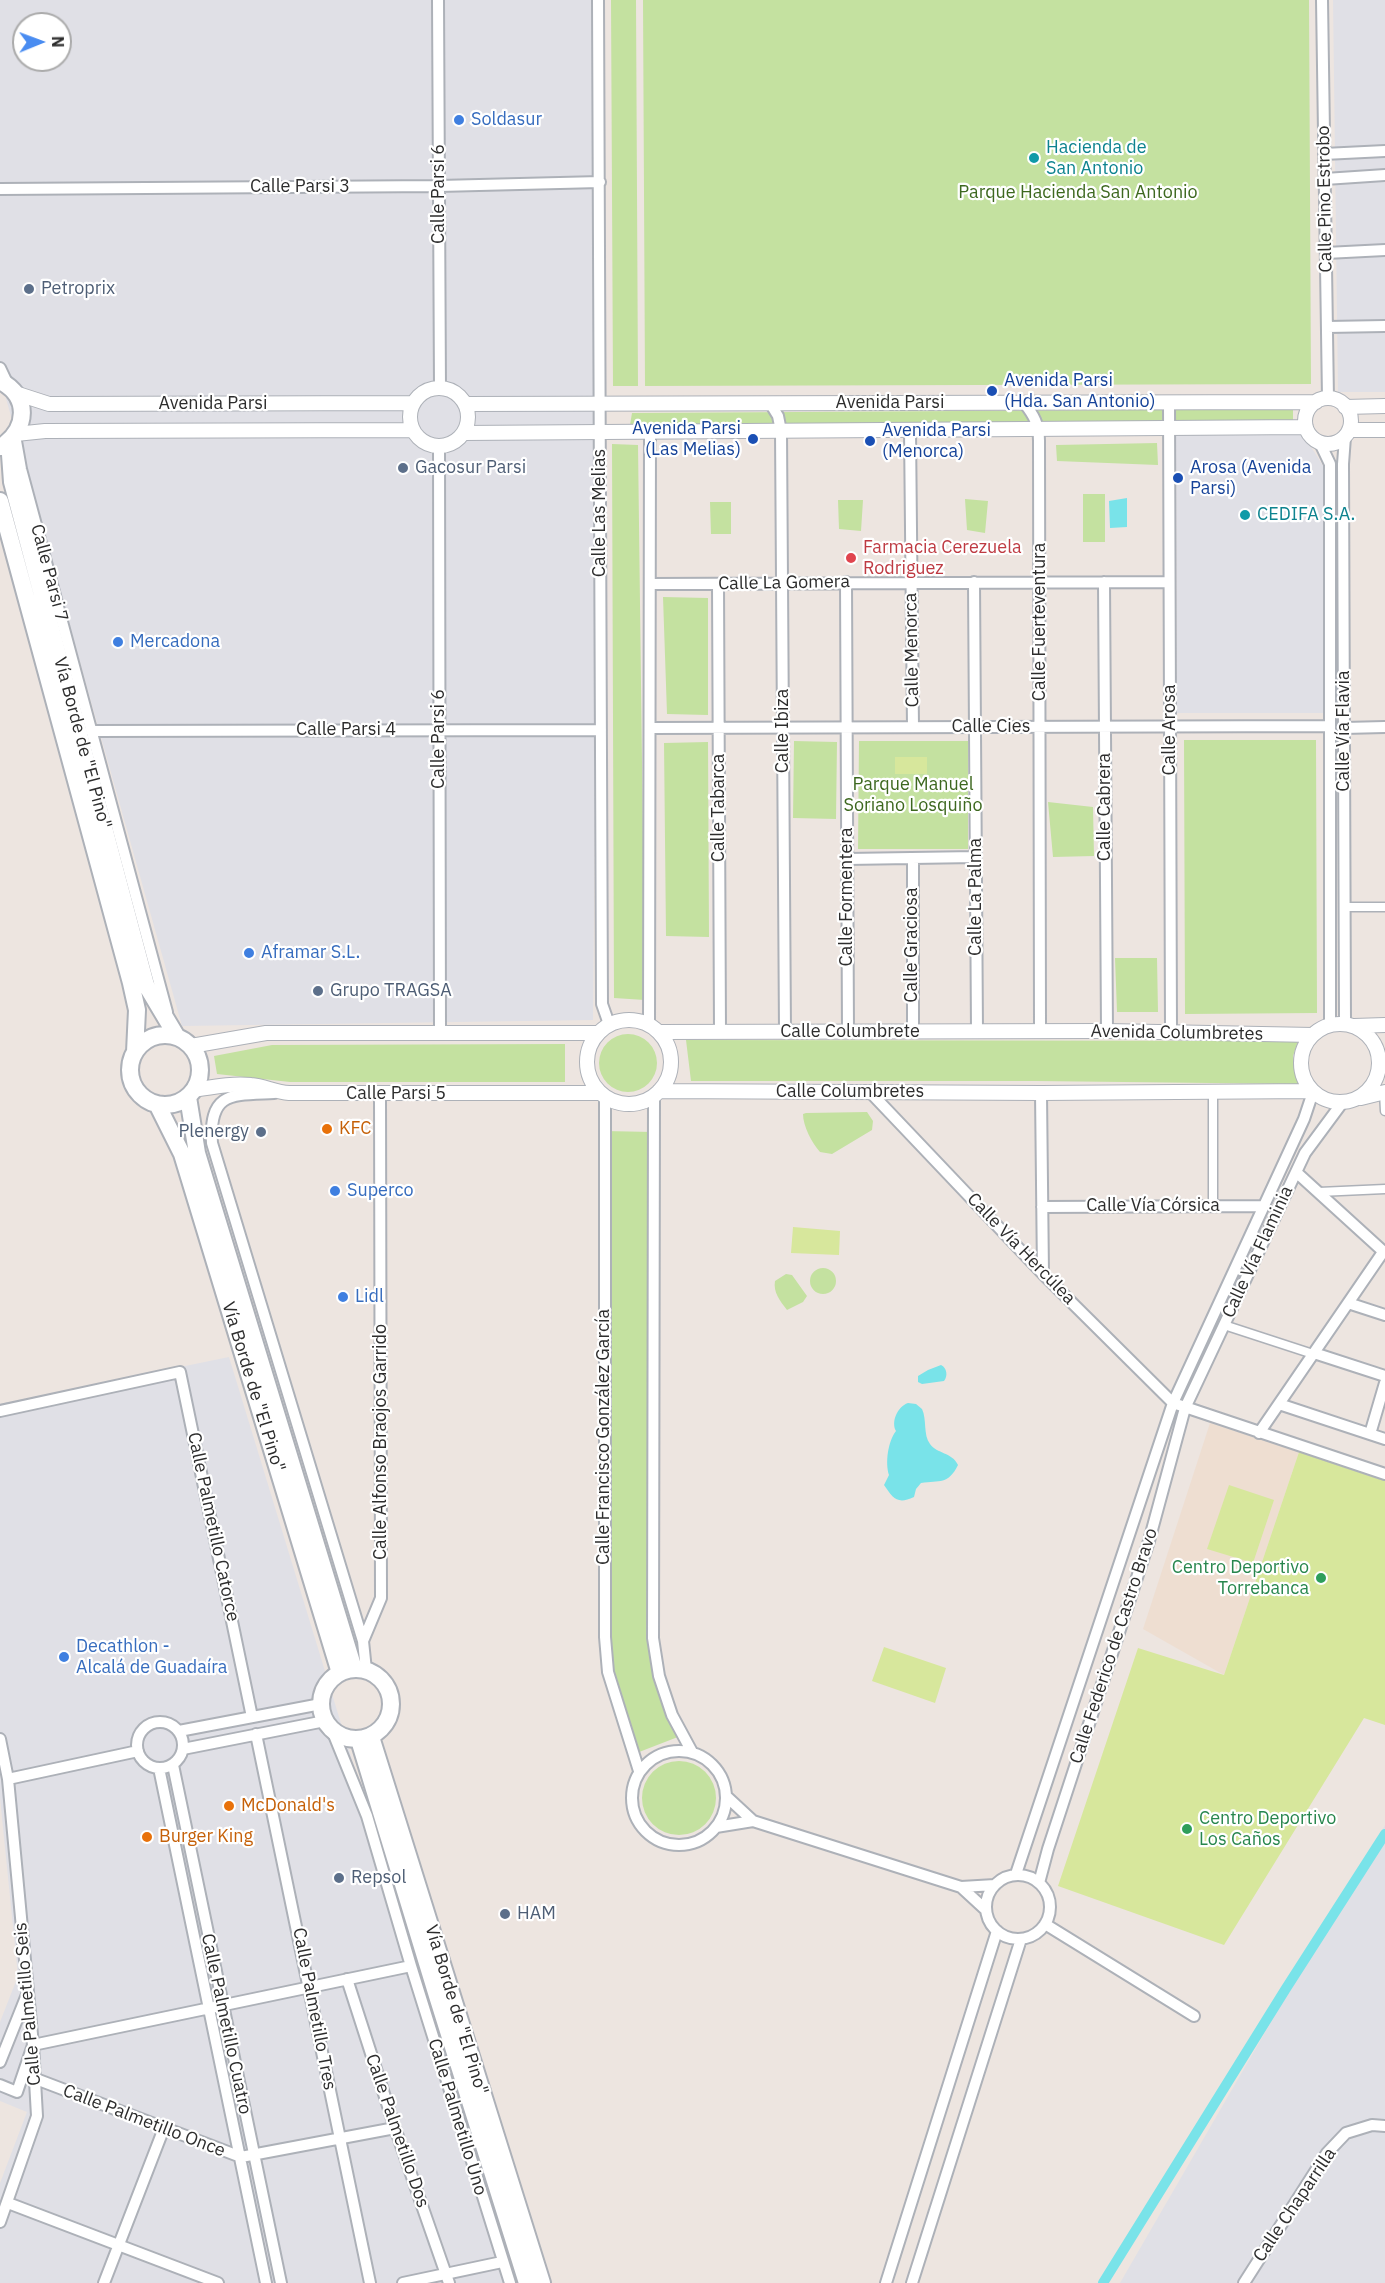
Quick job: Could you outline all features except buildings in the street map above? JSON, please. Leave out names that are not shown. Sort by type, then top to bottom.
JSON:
[{"type":"main road","name":"Vía Borde de \"El Pino\"","points":[[4,381],[20,402],[22,413],[10,439],[12,482],[146,985],[173,1031]]},
{"type":"main road","name":"Vía Borde de \"El Pino\"","points":[[0,501],[131,983],[137,1010],[135,1052]]},
{"type":"main road","points":[[173,1031],[191,1047],[197,1056],[200,1068],[199,1080],[191,1093],[178,1102],[168,1105],[146,1100],[138,1093],[130,1073],[135,1052],[143,1043],[153,1037],[173,1031]]},
{"type":"main road","name":"Vía Borde de \"El Pino\"","points":[[191,1093],[197,1153],[353,1670]]},
{"type":"main road","name":"Vía Borde de \"El Pino\"","points":[[157,1104],[182,1154],[353,1670]]},
{"type":"main road","points":[[353,1670],[376,1675],[385,1683],[392,1706],[385,1726],[365,1738],[349,1740],[328,1726],[321,1704],[326,1686],[353,1670]]},
{"type":"main road","name":"Vía Borde de \"El Pino\"","points":[[365,1738],[527,2283]]},
{"type":"main road","name":"Vía Borde de \"El Pino\"","points":[[365,1738],[542,2283]]},
{"type":"street","name":"Calle Parsi 6","points":[[438,0],[440,388]]},
{"type":"street","name":"Calle Las Melias","points":[[598,0],[602,1004],[609,1024]]},
{"type":"street","name":"Calle Pino Estrobo","points":[[1322,0],[1327,327],[1322,400]]},
{"type":"street","points":[[1324,154],[1385,151]]},
{"type":"street","points":[[1325,179],[1385,175]]},
{"type":"street","name":"Calle Parsi 3","points":[[0,189],[439,186],[600,182]]},
{"type":"street","points":[[1326,253],[1385,250]]},
{"type":"street","points":[[1327,327],[1385,326]]},
{"type":"street","name":"Avenida Parsi","points":[[4,381],[49,404],[413,403]]},
{"type":"street","points":[[440,388],[454,393],[465,404],[467,423],[463,433],[456,440],[439,446],[424,442],[413,430],[410,412],[413,403],[424,392],[440,388]]},
{"type":"street","points":[[1347,434],[1351,418],[1341,402],[1322,400],[1307,413],[1306,427],[1313,439],[1320,443],[1333,444],[1347,434],[1385,430]]},
{"type":"street","name":"Avenida Parsi","points":[[465,404],[1322,400]]},
{"type":"street","name":"Calle Arosa","points":[[1168,402],[1171,1032]]},
{"type":"street","points":[[770,403],[778,416],[781,431]]},
{"type":"street","points":[[1024,403],[1034,415],[1039,429]]},
{"type":"street","points":[[1346,407],[1385,406]]},
{"type":"street","name":"Avenida Parsi","points":[[463,433],[1306,427]]},
{"type":"street","name":"Calle Fuerteventura","points":[[1039,429],[1040,1031]]},
{"type":"street","name":"Avenida Parsi","points":[[10,439],[45,431],[413,430]]},
{"type":"street","name":"Calle Menorca","points":[[910,430],[913,727]]},
{"type":"street","name":"Calle Ibiza","points":[[781,431],[785,1032]]},
{"type":"street","points":[[650,432],[654,1028]]},
{"type":"street","name":"Calle Vía Flavia","points":[[1347,434],[1343,464],[1345,908],[1349,1025]]},
{"type":"street","name":"Calle Parsi 7","points":[[10,439],[21,469],[173,1031]]},
{"type":"street","name":"Calle Vía Flavia","points":[[1320,443],[1329,464],[1330,1025]]},
{"type":"street","name":"Calle Parsi 6","points":[[439,446],[440,1033]]},
{"type":"street","name":"Calle Formentera","points":[[846,582],[848,1031]]},
{"type":"street","name":"Calle La Palma","points":[[974,582],[977,1031]]},
{"type":"street","name":"Calle Cabrera","points":[[1104,582],[1107,1031]]},
{"type":"street","name":"Calle La Gomera","points":[[650,584],[1169,582]]},
{"type":"street","name":"Calle Tabarca","points":[[718,584],[720,1032]]},
{"type":"street","name":"Calle Cies","points":[[651,728],[1330,726]]},
{"type":"street","points":[[1344,728],[1385,728]]},
{"type":"street","name":"Calle Parsi 4","points":[[91,731],[601,730]]},
{"type":"street","points":[[847,859],[976,857]]},
{"type":"street","name":"Calle Graciosa","points":[[912,1031],[913,858]]},
{"type":"street","points":[[1345,908],[1385,907]]},
{"type":"street","points":[[622,1020],[636,1020],[654,1028],[667,1042],[671,1055],[671,1068],[667,1081],[657,1094],[642,1102],[630,1104],[617,1102],[603,1095],[590,1079],[587,1068],[587,1055],[598,1033],[609,1024],[622,1020]]},
{"type":"street","points":[[1385,1025],[1330,1025],[1313,1035],[1305,1045],[1301,1057],[1301,1070],[1305,1082],[1313,1092],[1327,1101],[1342,1103],[1385,1092],[1385,1111]]},
{"type":"street","points":[[1349,1025],[1362,1031],[1371,1039],[1377,1049],[1379,1061],[1374,1084],[1356,1099]]},
{"type":"street","name":"Calle Columbrete","points":[[654,1028],[720,1032],[1040,1031]]},
{"type":"street","name":"Avenida Columbretes","points":[[1040,1031],[1313,1035]]},
{"type":"street","points":[[191,1047],[266,1033],[598,1033]]},
{"type":"street","name":"Calle Parsi 5","points":[[191,1093],[232,1084],[254,1085],[276,1092],[603,1095]]},
{"type":"street","points":[[276,1092],[235,1095],[219,1104],[211,1122],[212,1143],[363,1641],[353,1670]]},
{"type":"street","points":[[1213,1092],[1214,1206]]},
{"type":"street","points":[[1043,1274],[1041,1093],[1313,1092]]},
{"type":"street","name":"Calle Vía Flaminia","points":[[1016,1874],[1173,1403],[1304,1119],[1313,1092]]},
{"type":"street","name":"Calle Vía Hercúlea","points":[[871,1093],[1043,1274],[1173,1403]]},
{"type":"street","name":"Calle Columbretes","points":[[657,1094],[1041,1093]]},
{"type":"street","name":"Calle Alfonso Braojos Garrido","points":[[363,1641],[381,1598],[380,1094]]},
{"type":"street","points":[[657,1094],[653,1638],[659,1676],[669,1708],[692,1752]]},
{"type":"street","name":"Calle Francisco González García","points":[[603,1095],[605,1636],[608,1672],[639,1771]]},
{"type":"street","name":"Calle Vía Flaminia","points":[[1185,1408],[1305,1153],[1342,1103]]},
{"type":"street","points":[[1258,1433],[1384,1252],[1296,1172]]},
{"type":"street","points":[[1319,1192],[1385,1190]]},
{"type":"street","name":"Calle Vía Córsica","points":[[1042,1207],[1264,1206]]},
{"type":"street","points":[[1348,1303],[1385,1315]]},
{"type":"street","points":[[1224,1325],[1385,1376]]},
{"type":"street","name":"Calle Palmetillo Catorce","points":[[0,1411],[180,1372],[252,1717]]},
{"type":"street","points":[[1370,1434],[1385,1383]]},
{"type":"street","points":[[1173,1403],[1385,1474]]},
{"type":"street","points":[[1279,1404],[1385,1439]]},
{"type":"street","name":"Calle Federico de Castro Bravo","points":[[1039,1883],[1048,1849],[1149,1541],[1185,1408]]},
{"type":"street","points":[[179,1731],[321,1704]]},
{"type":"street","points":[[156,1723],[168,1724],[179,1731],[183,1749],[173,1765],[159,1768],[146,1763],[138,1751],[140,1736],[150,1725],[156,1723]]},
{"type":"street","points":[[183,1749],[256,1734],[328,1726]]},
{"type":"street","name":"Calle Palmetillo Uno","points":[[328,1726],[367,1816],[411,1966],[510,2283]]},
{"type":"street","name":"Calle Palmetillo Tres","points":[[256,1734],[370,2283]]},
{"type":"street","name":"Calle Palmetillo Seis","points":[[0,1739],[8,1779],[36,2079],[37,2116],[0,2222]]},
{"type":"street","points":[[682,1750],[692,1752],[707,1760],[719,1772],[726,1796],[724,1812],[716,1827],[697,1842],[683,1845],[668,1844],[654,1838],[642,1828],[634,1815],[633,1785],[639,1771],[653,1757],[682,1750]]},
{"type":"street","points":[[8,1779],[138,1751]]},
{"type":"street","name":"Calle Palmetillo Cuatro","points":[[173,1765],[281,2283]]},
{"type":"street","name":"Calle Palmetillo Cuatro","points":[[159,1768],[266,2283]]},
{"type":"street","points":[[726,1796],[753,1821],[961,1887],[995,1885]]},
{"type":"street","points":[[716,1827],[753,1821]]},
{"type":"street","points":[[1016,1874],[1029,1876],[1039,1883],[1049,1898],[1050,1907],[1045,1924],[1039,1931],[1021,1939],[1008,1937],[997,1931],[991,1924],[986,1910],[987,1896],[995,1885],[1007,1876],[1016,1874]]},
{"type":"street","points":[[961,1887],[986,1910]]},
{"type":"street","points":[[1045,1924],[1194,2016]]},
{"type":"street","points":[[886,2283],[997,1931]]},
{"type":"street","points":[[912,2283],[1021,1939]]},
{"type":"street","points":[[0,2085],[17,2092],[33,2045],[411,1966]]},
{"type":"street","name":"Calle Palmetillo Dos","points":[[347,1979],[447,2279]]},
{"type":"street","points":[[0,2062],[28,1991]]},
{"type":"street","name":"Calle Palmetillo Once","points":[[36,2079],[240,2157],[395,2128]]},
{"type":"street","name":"Calle Chaparrilla","points":[[1244,2283],[1327,2153],[1346,2133],[1372,2125],[1385,2126]]},
{"type":"street","points":[[104,2283],[164,2128]]},
{"type":"street","points":[[8,2203],[218,2283]]},
{"type":"street","points":[[403,2283],[447,2279],[502,2262]]},
{"type":"shaded area","points":[[0,0],[602,0],[593,1020],[182,1026],[0,377]]},
{"type":"shaded area","points":[[1333,0],[1385,0],[1385,392],[1338,392]]},
{"type":"shaded area","points":[[1303,434],[1325,469],[1326,713],[1177,713],[1176,435]]},
{"type":"shaded area","points":[[229,1357],[512,2283],[0,2283],[0,2183],[27,2112],[0,2101],[0,2022],[18,1976],[0,1798],[0,1404]]},
{"type":"shaded area","points":[[1210,1423],[1299,1452],[1224,1675],[1143,1629]]},
{"type":"shaded area","points":[[1385,1825],[1385,2283],[1120,2283]]},
{"type":"green space","points":[[611,0],[636,0],[638,386],[613,386]]},
{"type":"green space","name":"Parque Hacienda San Antonio","points":[[643,0],[1309,0],[1311,384],[645,386]]},
{"type":"green space","points":[[1293,409],[1293,420],[630,425],[632,413]]},
{"type":"green space","points":[[1157,443],[1158,465],[1057,461],[1056,445]]},
{"type":"green space","points":[[612,444],[638,445],[645,1000],[614,998]]},
{"type":"green space","points":[[1083,494],[1105,494],[1105,542],[1083,542]]},
{"type":"green space","points":[[965,499],[988,501],[985,533],[967,530]]},
{"type":"green space","points":[[838,500],[863,500],[861,531],[839,529]]},
{"type":"green space","points":[[710,502],[731,502],[731,534],[711,534]]},
{"type":"green space","points":[[663,597],[708,598],[708,715],[667,714]]},
{"type":"green space","points":[[1184,740],[1316,740],[1317,1013],[1185,1014]]},
{"type":"green space","points":[[794,741],[837,742],[836,819],[793,818]]},
{"type":"green space","name":"Parque Manuel Soriano Losquiño","points":[[859,741],[968,741],[968,849],[858,849]]},
{"type":"green space","points":[[708,742],[709,937],[666,936],[664,743]]},
{"type":"green space","points":[[895,757],[927,757],[927,774],[895,774]]},
{"type":"green space","points":[[1048,802],[1093,807],[1094,856],[1053,857]]},
{"type":"green space","points":[[1115,958],[1157,958],[1158,1012],[1117,1012]]},
{"type":"green space","points":[[628,1034],[639,1036],[652,1047],[657,1063],[655,1074],[644,1087],[628,1092],[617,1090],[604,1079],[599,1063],[601,1052],[612,1039]]},
{"type":"green space","points":[[686,1040],[1298,1041],[1293,1056],[1298,1084],[691,1081]]},
{"type":"green space","points":[[565,1044],[565,1082],[290,1082],[217,1074],[214,1056],[272,1045]]},
{"type":"green space","points":[[867,1112],[873,1121],[872,1130],[832,1154],[820,1152],[811,1139],[803,1119],[803,1114],[806,1113]]},
{"type":"green space","points":[[604,1131],[653,1132],[653,1638],[659,1676],[683,1735],[634,1754],[608,1672]]},
{"type":"green space","points":[[793,1227],[840,1231],[839,1255],[791,1253]]},
{"type":"green space","points":[[823,1268],[832,1272],[836,1281],[832,1290],[823,1294],[814,1290],[810,1281],[814,1272]]},
{"type":"green space","points":[[786,1274],[792,1275],[807,1296],[803,1302],[787,1310],[775,1289],[775,1281]]},
{"type":"green space","name":"Centro Deportivo Los Caños","points":[[1299,1452],[1385,1481],[1385,1725],[1364,1718],[1224,1945],[1058,1886],[1138,1648],[1224,1675]]},
{"type":"green space","points":[[1229,1485],[1274,1500],[1253,1563],[1207,1549]]},
{"type":"green space","points":[[884,1647],[946,1668],[935,1703],[872,1681]]},
{"type":"green space","points":[[672,1761],[686,1761],[700,1767],[710,1777],[716,1791],[714,1812],[700,1829],[686,1835],[672,1835],[658,1829],[648,1819],[642,1805],[642,1791],[648,1777],[658,1767]]},
{"type":"water","points":[[1127,498],[1127,527],[1110,528],[1109,501]]},
{"type":"water","points":[[941,1365],[946,1372],[944,1381],[922,1384],[918,1382],[918,1376]]},
{"type":"water","points":[[908,1403],[916,1404],[922,1409],[930,1444],[936,1450],[952,1458],[958,1465],[947,1479],[921,1483],[914,1497],[899,1500],[893,1497],[884,1485],[889,1475],[887,1458],[891,1440],[896,1431],[895,1419],[898,1411]]},
{"type":"waterway","points":[[1103,2283],[1385,1834]]},
{"type":"place","name":"Soldasur","points":[[459,120]]},
{"type":"place","name":"Hacienda de San Antonio","points":[[1034,158]]},
{"type":"place","name":"Petroprix","points":[[29,289]]},
{"type":"place","name":"Avenida Parsi (Hda. San Antonio)","points":[[992,391]]},
{"type":"place","name":"Avenida Parsi (Las Melias)","points":[[753,439]]},
{"type":"place","name":"Avenida Parsi (Menorca)","points":[[870,441]]},
{"type":"place","name":"Gacosur Parsi","points":[[403,468]]},
{"type":"place","name":"Arosa (Avenida Parsi)","points":[[1178,478]]},
{"type":"place","name":"CEDIFA S.A.","points":[[1245,515]]},
{"type":"place","name":"Farmacia Cerezuela Rodriguez","points":[[851,558]]},
{"type":"place","name":"Mercadona","points":[[118,642]]},
{"type":"place","name":"Aframar S.L.","points":[[249,953]]},
{"type":"place","name":"Grupo TRAGSA","points":[[318,991]]},
{"type":"place","name":"KFC","points":[[327,1129]]},
{"type":"place","name":"Plenergy","points":[[261,1132]]},
{"type":"place","name":"Superco","points":[[335,1191]]},
{"type":"place","name":"Lidl","points":[[343,1297]]},
{"type":"place","name":"Centro Deportivo Torrebanca","points":[[1321,1578]]},
{"type":"place","name":"Decathlon - Alcalá de Guadaíra","points":[[64,1657]]},
{"type":"place","name":"McDonald's","points":[[229,1806]]},
{"type":"place","name":"Centro Deportivo Los Caños","points":[[1187,1829]]},
{"type":"place","name":"Burger King","points":[[147,1837]]},
{"type":"place","name":"Repsol","points":[[339,1878]]},
{"type":"place","name":"HAM","points":[[505,1914]]}]
